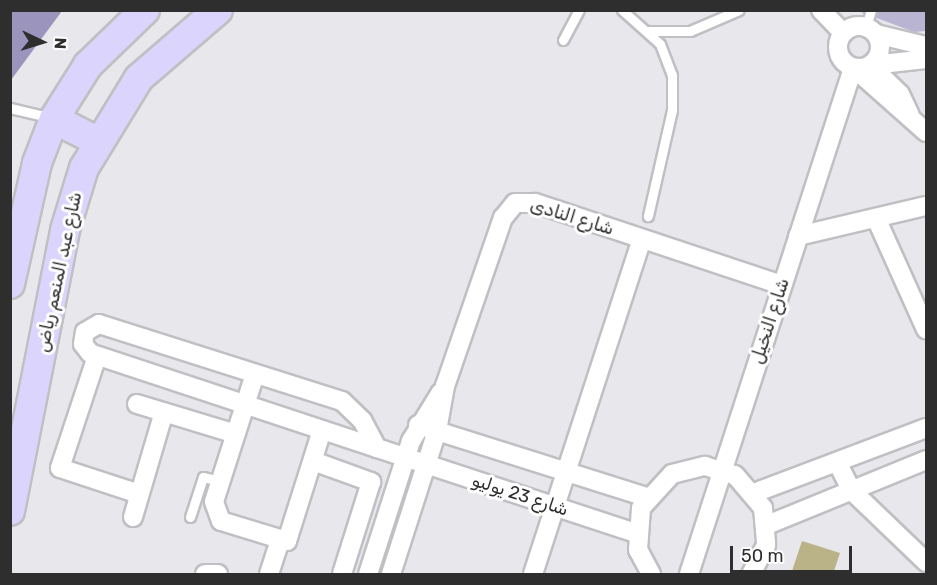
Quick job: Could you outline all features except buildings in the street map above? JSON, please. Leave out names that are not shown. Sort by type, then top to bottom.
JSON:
[{"type":"highway","points":[[10,284],[37,163],[54,119],[88,65],[145,10]]},
{"type":"highway","name":"شارع عبد المنعم رياض","points":[[10,512],[65,230],[97,141],[139,78],[218,10]]},
{"type":"highway","points":[[54,119],[97,141]]},
{"type":"street","points":[[821,10],[843,33]]},
{"type":"street","points":[[843,33],[871,24],[927,45]]},
{"type":"street","name":"شارع النخيل","points":[[689,574],[798,236],[863,67],[880,50],[871,24]]},
{"type":"street","points":[[843,33],[838,54],[863,67],[893,106],[910,116],[927,132]]},
{"type":"street","points":[[863,67],[927,59]]},
{"type":"street","name":"شارع النادى","points":[[391,574],[437,431],[445,386],[503,218],[515,203],[535,203],[782,285]]},
{"type":"street","points":[[798,236],[927,206]]},
{"type":"street","points":[[876,218],[927,329]]},
{"type":"street","points":[[533,574],[642,239]]},
{"type":"street","points":[[139,494],[60,468],[97,356],[86,349],[83,338],[88,328],[99,324],[342,401],[362,420],[377,448]]},
{"type":"street","name":"شارع 23 يوليو","points":[[97,356],[636,533]]},
{"type":"street","points":[[255,374],[213,507],[216,518],[279,543]]},
{"type":"street","name":"شارع النادى","points":[[368,574],[405,457],[418,425],[445,386]]},
{"type":"street","points":[[137,404],[236,434]]},
{"type":"street","points":[[133,517],[164,412]]},
{"type":"street","name":"شارع 23 يوليو","points":[[418,425],[646,497]]},
{"type":"street","points":[[754,493],[927,429]]},
{"type":"street","points":[[269,574],[279,543],[288,538],[322,430]]},
{"type":"street","points":[[767,525],[927,459]]},
{"type":"street","points":[[313,461],[371,482],[342,574]]},
{"type":"street","points":[[837,462],[851,490],[927,562]]},
{"type":"street","points":[[651,574],[636,533],[646,497],[680,471],[722,470],[754,493],[767,525],[766,544],[751,574]]},
{"type":"street","points":[[205,574],[219,574]]},
{"type":"lane","points":[[563,40],[579,10]]},
{"type":"lane","points":[[622,10],[649,30],[668,59],[674,93],[648,216]]},
{"type":"lane","points":[[649,30],[690,31],[739,10]]},
{"type":"lane","points":[[10,108],[54,119]]},
{"type":"lane","points":[[190,517],[203,477],[221,481]]},
{"type":"shaded area","points":[[10,11],[62,11],[11,80]]},
{"type":"shaded area","points":[[858,11],[926,11],[926,31],[914,32]]}]
